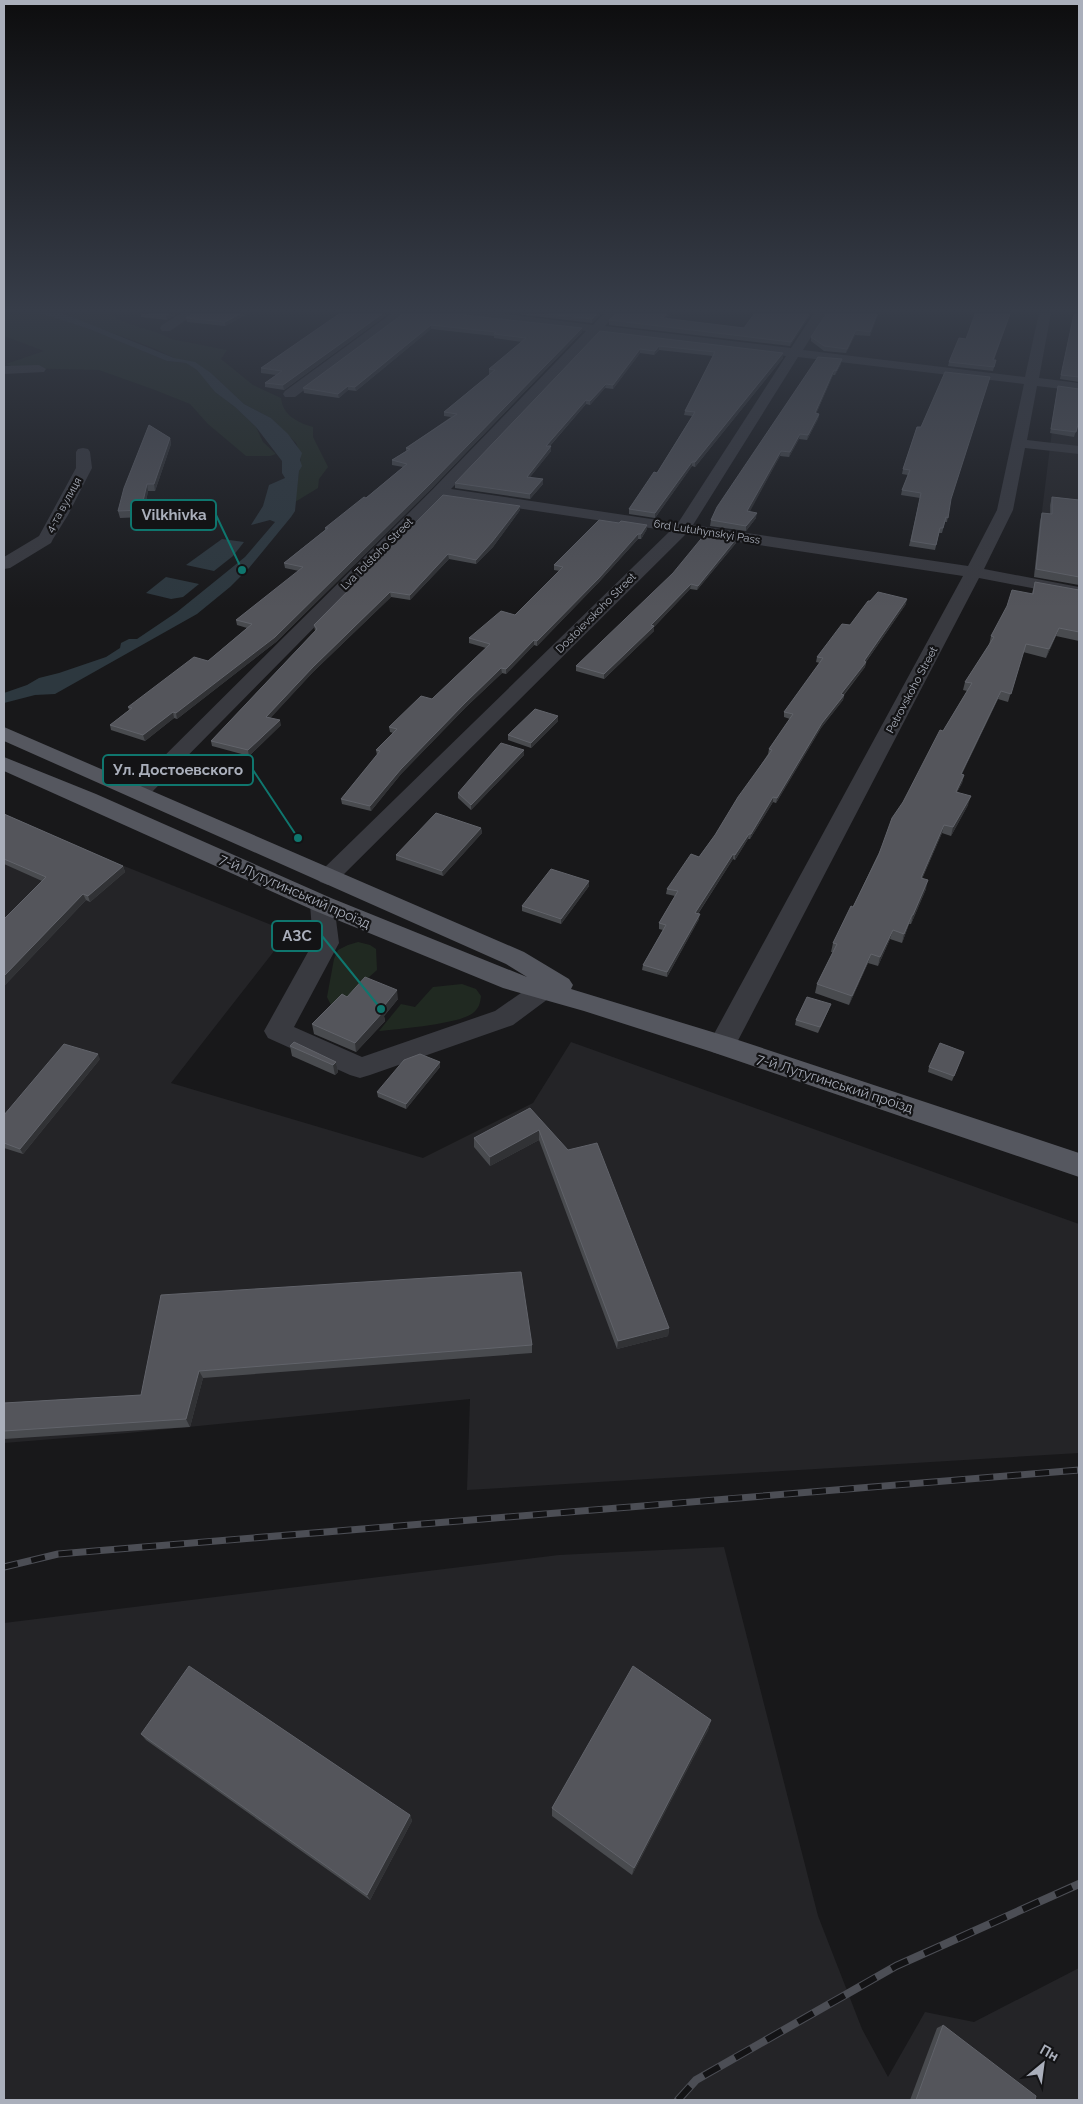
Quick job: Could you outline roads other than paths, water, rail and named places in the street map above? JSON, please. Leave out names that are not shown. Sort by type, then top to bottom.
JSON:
[{"type":"main road","name":"7-й Лутугинський проїзд","points":[[10,736],[515,958],[591,1004]]},
{"type":"main road","name":"7-й Лутугинський проїзд","points":[[4,763],[88,798],[322,904],[512,982],[591,1004],[722,1045],[1079,1165]]},
{"type":"street","name":"Lva Tolstoho Street","points":[[139,792],[440,492],[517,411]]},
{"type":"street","name":"Dostoievskoho Street","points":[[328,877],[683,528],[758,411]]},
{"type":"street","name":"Petrovskoho Street","points":[[722,1045],[974,572],[1005,510],[1025,411]]},
{"type":"street","points":[[1018,443],[1079,450]]},
{"type":"street","name":"4-та вулиця","points":[[4,564],[44,539],[60,515],[84,468],[83,452]]},
{"type":"street","name":"6rd Lutuhynskyi Pass","points":[[440,492],[974,572],[1079,592]]},
{"type":"street","points":[[322,904],[326,943],[278,1031],[360,1068],[504,1018],[543,990]]},
{"type":"railway","points":[[4,1567],[58,1554],[1079,1470]]},
{"type":"railway","points":[[678,2100],[696,2080],[896,1966],[1079,1884]]},
{"type":"place","name":"Vilkhivka","points":[[242,570]]},
{"type":"place","name":"Ул. Достоевского","points":[[298,838]]},
{"type":"place","name":"АЗС","points":[[381,1009]]}]
